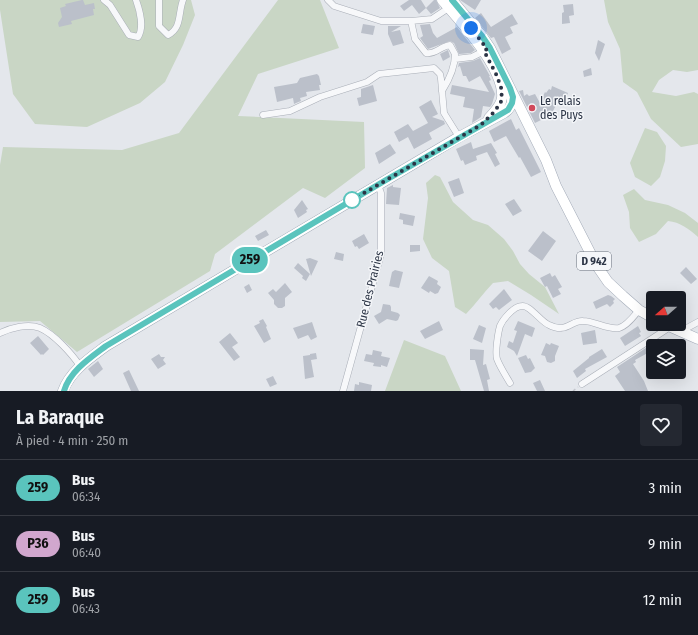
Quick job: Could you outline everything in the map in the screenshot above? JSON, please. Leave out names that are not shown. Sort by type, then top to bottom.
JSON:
[{"type":"main road","points":[[442,0],[451,3],[482,36],[501,87],[501,109]]},
{"type":"main road","points":[[487,49],[510,88],[513,97],[512,103]]},
{"type":"main road","points":[[487,49],[512,103],[518,109],[556,186]]},
{"type":"main road","name":"D 942","points":[[510,88],[546,160],[556,186],[586,246],[602,274],[616,290],[639,310],[646,314]]},
{"type":"main road","points":[[64,391],[73,374],[80,366],[106,346],[481,125],[501,109],[505,103],[512,103]]},
{"type":"main road","name":"D 942","points":[[512,103],[540,163],[556,186]]},
{"type":"main road","points":[[501,109],[512,112],[519,118]]},
{"type":"main road","points":[[680,331],[698,339]]},
{"type":"street","points":[[104,0],[110,5],[129,35],[138,37],[141,32],[139,9],[136,0]]},
{"type":"street","points":[[159,0],[160,26],[168,35],[174,32],[178,23],[183,0]]},
{"type":"street","points":[[328,0],[334,6],[380,21],[432,19],[451,3]]},
{"type":"street","points":[[411,21],[415,39],[424,51],[430,54],[447,45],[450,45],[455,54],[455,59],[447,83],[442,91]]},
{"type":"street","points":[[455,59],[472,57],[487,49]]},
{"type":"street","points":[[263,115],[290,111],[320,97],[367,82],[379,74],[434,68],[440,74],[444,113],[459,137]]},
{"type":"street","name":"Rue des Prairies","points":[[343,391],[381,254],[381,193],[378,185]]},
{"type":"street","points":[[510,383],[497,359],[496,352],[500,326],[504,319],[516,308],[522,306],[526,307],[548,325],[556,328],[570,326],[581,320],[612,328],[620,328],[639,310]]},
{"type":"street","points":[[684,333],[687,328],[698,322]]},
{"type":"street","points":[[0,333],[8,329],[25,326],[39,328],[56,339],[80,366]]},
{"type":"street","points":[[582,384],[658,331]]},
{"type":"green space","points":[[0,0],[191,0],[195,15],[183,45],[165,82],[140,103],[87,127],[35,124],[13,94],[0,10]]},
{"type":"green space","points":[[278,0],[320,0],[339,48],[258,74],[238,116],[364,122],[365,168],[325,198],[303,188],[215,254],[210,271],[77,352],[40,321],[0,322],[0,165],[3,147],[122,150],[179,133]]},
{"type":"green space","points":[[604,0],[698,0],[698,70],[687,72],[673,70],[659,80],[652,92],[676,96],[694,92],[698,94],[698,144],[681,147],[651,119],[637,92],[623,82],[620,49],[608,22]]},
{"type":"green space","points":[[645,128],[657,132],[666,146],[665,161],[660,177],[651,186],[635,177],[630,163]]},
{"type":"green space","points":[[435,175],[440,177],[453,202],[473,220],[488,225],[504,239],[520,264],[529,274],[545,287],[559,314],[508,281],[493,283],[466,314],[455,307],[449,271],[432,258],[423,239],[428,198],[426,183]]},
{"type":"green space","points":[[634,189],[645,200],[668,205],[685,213],[698,223],[698,237],[684,226],[668,221],[656,234],[639,242],[630,228],[629,212],[623,195]]},
{"type":"green space","points":[[404,340],[445,356],[461,391],[385,391]]},
{"type":"building","points":[[83,0],[85,5],[94,3],[94,15],[71,21],[72,24],[59,27],[58,23],[62,17],[60,8],[66,6],[65,4]]},
{"type":"building","points":[[409,0],[421,0],[426,8],[419,14],[412,5],[404,11],[400,6]]},
{"type":"building","points":[[434,0],[436,0],[440,8],[431,14],[426,8]]},
{"type":"building","points":[[460,0],[481,0],[475,10]]},
{"type":"building","points":[[573,4],[574,15],[569,16],[570,23],[562,24],[562,13],[564,12],[563,5]]},
{"type":"building","points":[[481,13],[491,27],[512,14],[518,24],[510,27],[513,33],[505,37],[511,49],[502,54],[494,37],[491,38],[475,18]]},
{"type":"building","points":[[363,24],[375,26],[373,35],[361,33]]},
{"type":"building","points":[[430,24],[433,33],[437,38],[457,27],[475,50],[471,53],[459,54],[454,43],[450,41],[428,49],[420,38],[423,36],[420,25]]},
{"type":"building","points":[[388,26],[401,26],[391,32],[400,30],[404,43],[393,46],[388,34]]},
{"type":"building","points":[[598,40],[605,44],[599,61],[595,53]]},
{"type":"building","points":[[448,50],[450,57],[443,61],[440,54]]},
{"type":"building","points":[[480,58],[490,76],[491,80],[489,81],[495,94],[490,107],[483,106],[481,117],[472,123],[474,109],[463,107],[465,97],[450,94],[452,85],[489,92],[480,76],[469,82],[466,76],[463,76],[460,66],[458,67],[459,63],[473,61]]},
{"type":"building","points":[[591,68],[592,75],[584,77],[583,71]]},
{"type":"building","points":[[317,74],[321,85],[319,85],[320,90],[306,92],[307,96],[300,98],[301,101],[294,104],[293,98],[277,102],[274,87],[297,83],[300,78]]},
{"type":"building","points":[[373,85],[377,101],[359,106],[357,98],[361,97],[361,89]]},
{"type":"building","points":[[552,86],[568,93],[562,106],[557,103],[551,115],[535,123],[519,91],[523,90],[524,96],[527,94],[529,96],[535,94],[540,103],[545,92],[546,93],[549,89],[551,90]]},
{"type":"building","points":[[431,100],[438,114],[432,117],[444,121],[445,124],[429,133],[432,139],[414,149],[408,137],[399,142],[394,132],[408,124],[413,131],[428,123],[419,107]]},
{"type":"building","points":[[511,119],[516,130],[519,128],[541,172],[531,177],[506,136],[494,142],[489,131]]},
{"type":"building","points":[[471,142],[473,149],[491,143],[497,153],[495,154],[500,164],[495,167],[487,152],[476,156],[477,160],[465,165],[463,160],[461,161],[456,149]]},
{"type":"building","points":[[390,144],[396,153],[379,164],[375,153]]},
{"type":"building","points":[[459,178],[464,193],[454,197],[448,182]]},
{"type":"building","points":[[393,185],[393,187],[401,188],[399,205],[386,204],[387,188]]},
{"type":"building","points":[[514,199],[522,211],[513,216],[505,204]]},
{"type":"building","points":[[302,200],[308,209],[306,210],[307,212],[298,218],[294,210]]},
{"type":"building","points":[[400,213],[415,216],[413,226],[403,224],[403,220],[399,219]]},
{"type":"building","points":[[266,230],[269,235],[258,241],[255,236]]},
{"type":"building","points":[[543,231],[556,241],[542,261],[528,251]]},
{"type":"building","points":[[364,234],[369,243],[359,249],[357,246],[355,247],[352,241]]},
{"type":"building","points":[[410,245],[420,245],[420,251],[410,252]]},
{"type":"building","points":[[336,252],[344,254],[343,261],[334,259]]},
{"type":"building","points":[[310,258],[318,261],[311,276],[306,259]]},
{"type":"building","points":[[298,263],[310,274],[306,281],[294,268]]},
{"type":"building","points":[[686,267],[697,279],[691,284],[680,273]]},
{"type":"building","points":[[395,270],[403,272],[399,288],[389,286],[392,272]]},
{"type":"building","points":[[550,273],[552,277],[555,275],[562,287],[558,289],[561,294],[553,298],[547,286],[545,287],[540,278]]},
{"type":"building","points":[[429,276],[438,281],[437,284],[441,287],[438,293],[435,294],[430,291],[429,293],[421,288]]},
{"type":"building","points":[[285,283],[292,292],[285,298],[285,306],[278,308],[268,293],[273,289],[276,292]]},
{"type":"building","points":[[249,284],[252,290],[247,293],[244,287]]},
{"type":"building","points":[[504,289],[512,300],[499,310],[496,307],[493,309],[489,304]]},
{"type":"building","points":[[608,295],[615,299],[613,301],[614,303],[610,307],[607,304],[596,309],[593,302]]},
{"type":"building","points":[[383,304],[390,305],[391,311],[400,315],[398,320],[387,319],[379,324],[374,316],[381,312]]},
{"type":"building","points":[[263,319],[271,339],[264,343],[254,326],[260,323],[259,321]]},
{"type":"building","points":[[439,321],[443,330],[425,339],[420,331]]},
{"type":"building","points":[[518,321],[535,328],[532,337],[525,334],[517,356],[514,351],[507,347],[509,341],[513,343],[517,331],[514,330]]},
{"type":"building","points":[[312,322],[317,337],[311,340],[308,335],[298,339],[293,328]]},
{"type":"building","points":[[479,325],[486,328],[482,343],[473,339]]},
{"type":"building","points":[[638,326],[641,336],[625,346],[620,338]]},
{"type":"building","points":[[595,330],[597,343],[583,345],[581,333]]},
{"type":"building","points":[[230,333],[238,343],[232,347],[240,357],[234,361],[219,342]]},
{"type":"building","points":[[38,336],[49,349],[43,355],[41,355],[30,343]]},
{"type":"building","points":[[546,343],[559,346],[555,356],[555,361],[551,363],[547,362],[545,356],[541,355]]},
{"type":"building","points":[[646,348],[646,354],[635,360],[636,362],[633,364],[644,381],[648,391],[625,391],[615,376],[620,372],[617,367]]},
{"type":"building","points":[[470,349],[484,350],[483,365],[486,364],[490,379],[487,380],[489,391],[484,391],[475,360],[470,360]]},
{"type":"building","points":[[602,349],[607,357],[585,369],[586,371],[577,378],[573,371],[589,357]]},
{"type":"building","points":[[373,350],[382,352],[381,356],[390,358],[387,367],[381,365],[381,367],[373,366],[374,363],[364,361],[366,354],[372,355]]},
{"type":"building","points":[[316,353],[317,359],[311,360],[314,377],[305,379],[303,356]]},
{"type":"building","points":[[159,354],[161,357],[165,357],[163,360],[166,364],[158,369],[151,359]]},
{"type":"building","points":[[526,355],[528,359],[530,358],[535,368],[531,372],[525,373],[518,358]]},
{"type":"building","points":[[98,361],[103,369],[94,377],[88,369]]},
{"type":"building","points":[[129,370],[139,391],[131,391],[123,373]]},
{"type":"building","points":[[273,376],[277,384],[270,387],[266,379]]},
{"type":"building","points":[[540,380],[545,391],[537,391],[533,383]]},
{"type":"building","points":[[359,382],[372,385],[371,391],[354,391],[355,384],[359,385]]},
{"type":"bus line","name":"259","points":[[64,391],[73,374],[80,366],[106,346],[459,137],[494,119],[510,108],[513,97],[490,48],[452,0]]},
{"type":"place","name":"Le relais des Puys","points":[[532,108]]},
{"type":"route","points":[[352,200],[481,125],[499,106],[502,97],[499,81],[484,51],[487,49],[471,28]]}]
